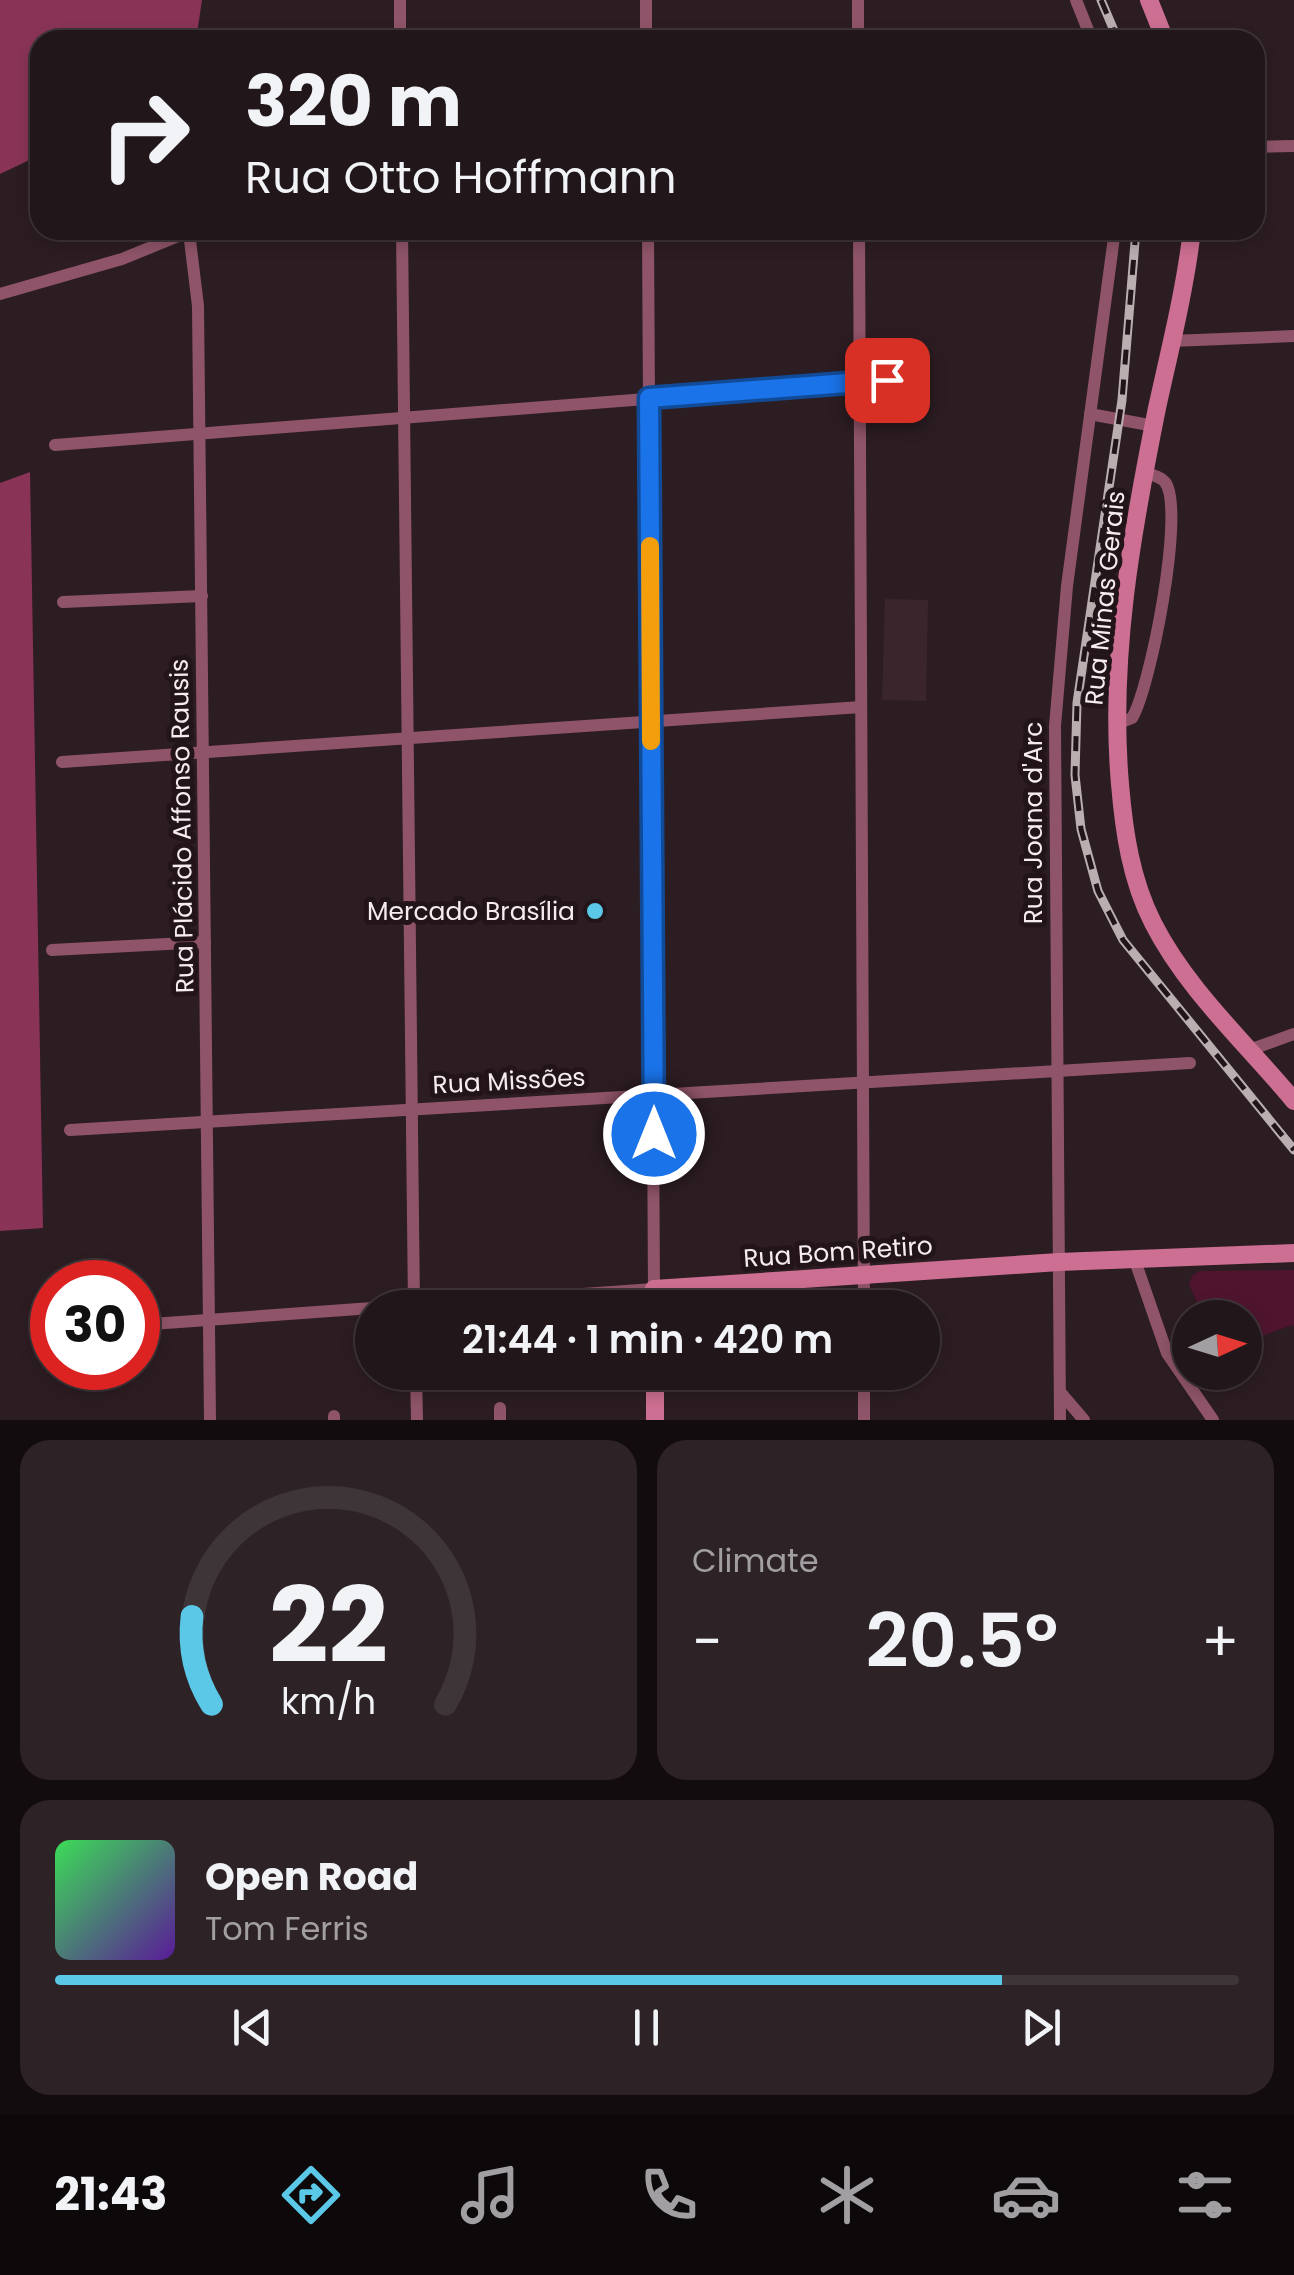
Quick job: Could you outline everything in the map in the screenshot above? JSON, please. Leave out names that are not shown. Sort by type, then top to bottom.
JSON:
[{"type":"main road","points":[[1149,0],[1161,30]]},
{"type":"main road","name":"Rua Minas Gerais","points":[[1190,240],[1144,472],[1119,655],[1117,724],[1126,832],[1144,902],[1164,942],[1187,976],[1294,1101]]},
{"type":"main road","name":"Rua Bom Retiro","points":[[730,1290],[1058,1262],[1294,1254]]},
{"type":"main road","points":[[655,1390],[655,1420]]},
{"type":"street","points":[[400,0],[400,30]]},
{"type":"street","points":[[646,0],[646,30]]},
{"type":"street","points":[[858,0],[858,30]]},
{"type":"street","points":[[1076,0],[1088,30]]},
{"type":"street","points":[[1265,147],[1294,146]]},
{"type":"street","points":[[0,294],[122,259],[169,240]]},
{"type":"street","name":"Rua Plácido Affonso Rausis","points":[[192,240],[198,282],[210,1420]]},
{"type":"street","points":[[402,240],[414,1290]]},
{"type":"street","points":[[648,240],[654,1290]]},
{"type":"street","points":[[859,240],[864,1290]]},
{"type":"street","name":"Rua Joana d'Arc","points":[[1060,1420],[1055,726],[1060,651],[1113,240]]},
{"type":"street","points":[[1171,341],[1294,336]]},
{"type":"street","points":[[55,445],[914,378]]},
{"type":"street","points":[[1090,414],[1154,426]]},
{"type":"street","points":[[1117,724],[1132,718],[1144,688],[1171,551],[1168,489],[1158,477],[1144,472]]},
{"type":"street","points":[[63,602],[202,596]]},
{"type":"street","points":[[62,762],[861,708]]},
{"type":"street","points":[[52,950],[205,942]]},
{"type":"street","points":[[1252,1050],[1294,1034]]},
{"type":"street","name":"Rua Missões","points":[[70,1130],[1190,1063]]},
{"type":"street","points":[[1134,1258],[1167,1352],[1212,1420]]},
{"type":"street","points":[[160,1323],[355,1309]]},
{"type":"street","points":[[417,1390],[418,1420]]},
{"type":"street","points":[[864,1390],[864,1420]]},
{"type":"street","points":[[1060,1392],[1084,1420]]},
{"type":"shaded area","points":[[0,0],[202,0],[198,30],[30,30],[30,160],[0,174]]},
{"type":"shaded area","points":[[30,472],[43,1228],[0,1231],[0,483]]},
{"type":"shaded area","points":[[885,599],[928,600],[926,701],[882,700]]},
{"type":"shaded area","points":[[1294,1270],[1294,1327],[1262,1336],[1262,1300],[1196,1300],[1189,1285],[1199,1271]]},
{"type":"railway","points":[[1101,0],[1114,30]]},
{"type":"railway","points":[[1135,240],[1122,400],[1077,703],[1075,775],[1081,829],[1098,891],[1123,940],[1294,1150]]},
{"type":"slow traffic","points":[[650,546],[651,741]]},
{"type":"place","name":"Mercado Brasília","points":[[595,911]]},
{"type":"route","points":[[654,1134],[649,398],[887,380]]}]
